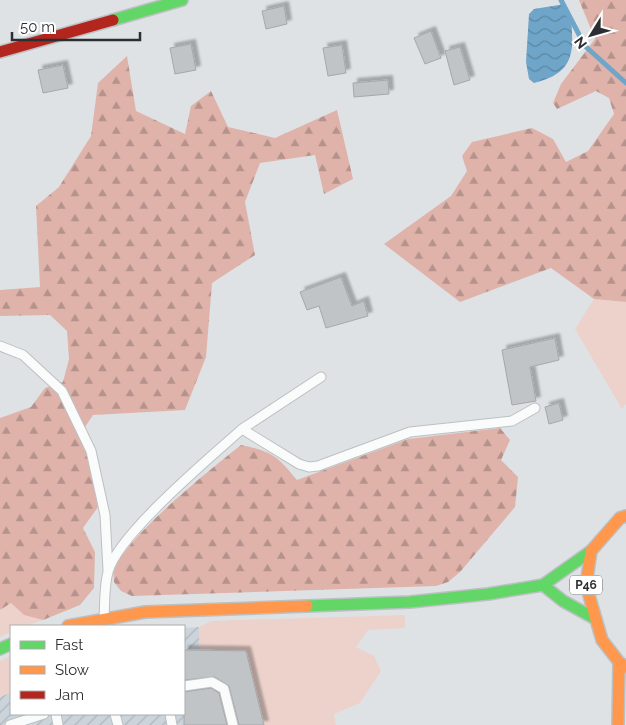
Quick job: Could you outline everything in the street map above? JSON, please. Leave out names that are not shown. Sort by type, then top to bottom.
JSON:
[{"type":"street","points":[[0,52],[182,0]]},
{"type":"street","points":[[72,625],[145,612],[410,602],[488,594],[543,585],[591,550],[620,518],[626,516]]},
{"type":"street","name":"Р46","points":[[591,550],[586,585],[594,618],[602,640],[623,664],[618,725]]},
{"type":"street","points":[[543,585],[563,601],[594,618]]},
{"type":"lane","points":[[0,346],[22,355],[62,391],[91,450],[105,515],[108,570],[104,618]]},
{"type":"lane","points":[[108,570],[128,538],[195,470],[242,429],[321,377]]},
{"type":"lane","points":[[242,429],[299,464],[309,467],[318,466],[410,432],[512,421],[535,408]]},
{"type":"lane","points":[[185,686],[212,682],[224,689],[233,725]]},
{"type":"lane","points":[[10,725],[41,715]]},
{"type":"shaded area","points":[[594,299],[626,302],[626,404],[622,409],[575,329]]},
{"type":"shaded area","points":[[11,603],[24,615],[43,620],[29,625],[10,625],[10,632],[0,637],[0,610]]},
{"type":"shaded area","points":[[405,615],[405,628],[368,630],[356,647],[374,656],[381,671],[360,703],[334,714],[336,725],[264,725],[199,652],[199,627],[211,621]]},
{"type":"shaded area","points":[[199,627],[199,652],[264,725],[0,725],[0,697],[10,692],[10,715],[185,715],[185,628]]},
{"type":"shaded area","points":[[10,656],[10,692],[0,697],[0,661]]},
{"type":"green space","points":[[579,0],[626,0],[626,302],[594,299],[551,268],[460,302],[384,244],[451,196],[467,171],[462,156],[472,142],[532,128],[553,139],[566,162],[588,151],[614,114],[609,98],[596,91],[557,109],[553,103],[561,84],[595,39]]},
{"type":"green space","points":[[127,56],[136,111],[185,134],[191,106],[211,91],[228,127],[275,138],[337,110],[353,179],[324,194],[315,155],[260,163],[245,202],[255,255],[212,283],[206,357],[185,410],[93,415],[79,436],[86,452],[98,507],[83,528],[95,552],[94,588],[80,605],[43,620],[24,615],[11,603],[0,610],[0,418],[31,407],[45,388],[63,382],[69,359],[67,331],[50,315],[0,316],[0,290],[40,287],[36,206],[59,187],[91,136],[98,83]]},
{"type":"green space","points":[[500,428],[510,440],[501,460],[518,477],[515,507],[460,572],[448,582],[436,586],[132,596],[121,591],[114,582],[114,571],[121,557],[150,523],[241,445],[273,456],[297,480],[408,439]]},
{"type":"water","points":[[565,4],[572,26],[572,44],[569,60],[559,72],[534,83],[529,79],[526,62],[529,14],[534,9]]},
{"type":"building","points":[[284,6],[287,24],[266,29],[262,11]]},
{"type":"building","points":[[431,31],[441,58],[425,64],[414,38]]},
{"type":"building","points":[[191,44],[196,70],[175,74],[170,48]]},
{"type":"building","points":[[342,45],[346,73],[328,76],[323,48]]},
{"type":"building","points":[[460,47],[470,80],[454,85],[445,51]]},
{"type":"building","points":[[63,65],[68,88],[43,93],[38,70]]},
{"type":"building","points":[[388,80],[389,94],[354,97],[353,83]]},
{"type":"building","points":[[341,277],[352,306],[364,301],[368,316],[326,328],[319,306],[307,310],[300,292]]},
{"type":"building","points":[[555,338],[559,360],[530,367],[536,401],[512,405],[502,350]]},
{"type":"building","points":[[559,403],[563,420],[549,424],[545,407]]},
{"type":"building","points":[[185,650],[246,651],[264,725],[239,725],[229,686],[215,677],[185,680]]},
{"type":"building","points":[[211,688],[219,693],[227,725],[184,725],[185,692]]},
{"type":"waterway","points":[[561,0],[585,46],[626,83]]},
{"type":"traffic: fast","points":[[113,20],[182,0]]},
{"type":"traffic: fast","points":[[307,606],[410,602],[488,594],[543,585],[591,551]]},
{"type":"traffic: fast","points":[[543,585],[563,601],[594,618]]},
{"type":"traffic: fast","points":[[0,649],[10,644]]},
{"type":"traffic: slow","points":[[626,516],[620,518],[591,551],[586,585],[602,640],[619,662],[626,667]]},
{"type":"traffic: slow","points":[[74,625],[145,612],[307,606]]},
{"type":"traffic: slow","points":[[618,725],[619,662]]},
{"type":"traffic: jam","points":[[0,52],[113,20]]}]
